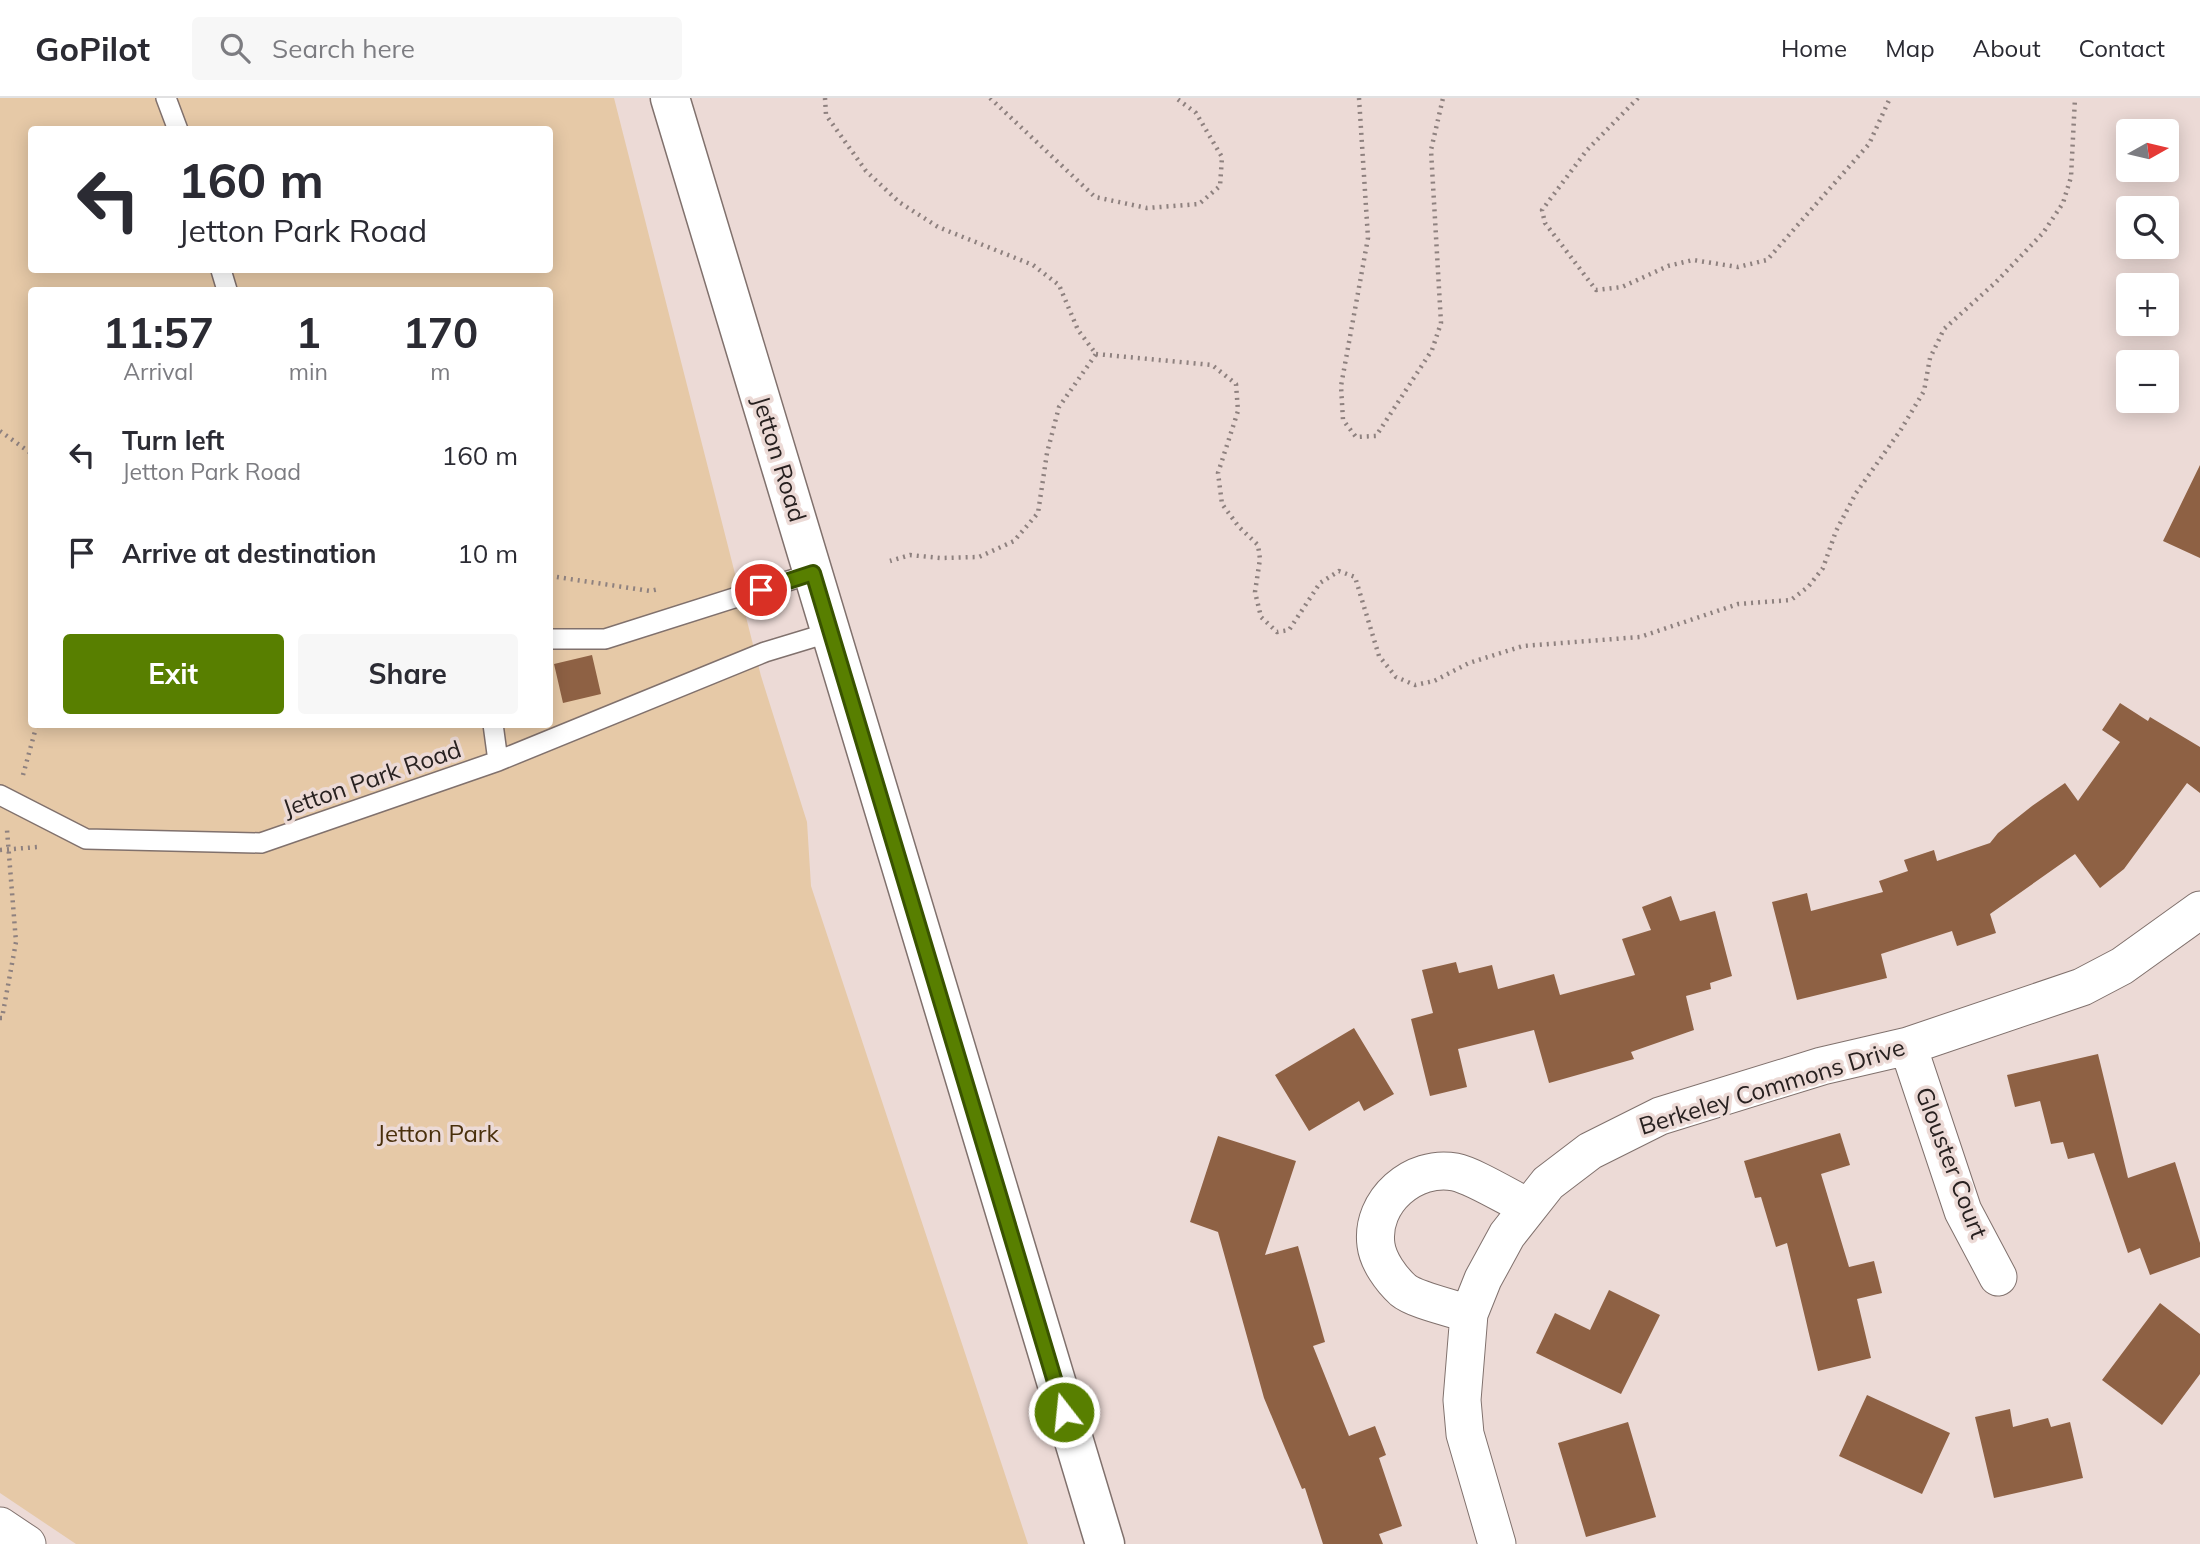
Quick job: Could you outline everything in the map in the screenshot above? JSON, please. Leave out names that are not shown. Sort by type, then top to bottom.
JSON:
[{"type":"street","name":"Jetton Road","points":[[670,98],[1105,1544]]},
{"type":"street","name":"Berkeley Commons Drive","points":[[1497,1544],[1465,1434],[1462,1400],[1469,1314],[1483,1279],[1501,1246],[1548,1183],[1590,1151],[1660,1116],[1822,1066],[1908,1046],[2082,987],[2122,966],[2200,910]]},
{"type":"street","name":"Glouster Court","points":[[1908,1046],[1963,1211],[1998,1277]]},
{"type":"street","points":[[1469,1314],[1405,1292],[1384,1268],[1376,1244],[1379,1220],[1391,1196],[1406,1180],[1432,1171],[1456,1172],[1528,1207]]},
{"type":"street","points":[[0,1526],[27,1544]]},
{"type":"lane","points":[[166,98],[176,126]]},
{"type":"lane","points":[[553,639],[605,639],[813,573]]},
{"type":"lane","name":"Jetton Park Road","points":[[7,798],[86,839],[261,843],[498,761],[765,652],[831,632]]},
{"type":"lane","points":[[494,728],[498,761]]},
{"type":"path","points":[[825,98],[826,114],[866,170],[899,202],[938,228],[1033,265],[1059,285],[1078,330],[1096,354],[1212,365],[1236,384],[1238,411],[1218,473],[1222,504],[1239,527],[1258,545],[1260,559],[1255,592],[1261,617],[1277,632],[1289,630],[1320,583],[1339,571],[1355,577],[1379,656],[1396,677],[1415,685],[1434,681],[1469,663],[1523,646],[1640,637],[1738,604],[1791,600],[1808,587],[1823,568],[1836,531],[1856,493],[1900,431],[1924,391],[1930,358],[1944,329],[1996,282],[2042,233],[2063,203],[2071,177],[2075,98]]},
{"type":"path","points":[[990,98],[1094,197],[1147,208],[1199,204],[1220,186],[1222,158],[1196,113],[1176,98]]},
{"type":"path","points":[[1359,98],[1368,238],[1341,386],[1343,420],[1356,437],[1377,436],[1432,350],[1441,323],[1431,150],[1444,98]]},
{"type":"path","points":[[1638,98],[1587,150],[1542,210],[1545,223],[1597,290],[1622,287],[1668,266],[1693,261],[1738,267],[1767,260],[1869,144],[1891,98]]},
{"type":"path","points":[[890,561],[910,555],[940,558],[979,557],[1014,541],[1038,513],[1047,453],[1059,407],[1096,354]]},
{"type":"path","points":[[0,431],[28,451]]},
{"type":"path","points":[[553,576],[650,591],[664,588]]},
{"type":"path","points":[[0,1018],[16,942],[6,822],[7,798],[33,745],[36,728]]},
{"type":"green space","name":"Jetton Park","points":[[0,98],[614,98],[761,676],[807,822],[811,886],[1028,1544],[76,1544],[0,1493]]},
{"type":"building","points":[[2200,465],[2200,558],[2163,541]]},
{"type":"building","points":[[592,655],[601,694],[563,703],[554,664]]},
{"type":"building","points":[[2120,703],[2148,721],[2150,717],[2200,747],[2200,793],[2187,783],[2124,869],[2100,888],[2075,854],[1990,914],[1996,933],[1957,946],[1952,931],[1881,954],[1887,978],[1797,1000],[1772,902],[1807,893],[1811,911],[1883,892],[1879,881],[1908,871],[1904,860],[1934,850],[1937,861],[1990,843],[1998,833],[2065,783],[2078,801],[2120,742],[2102,730]]},
{"type":"building","points":[[1671,896],[1680,921],[1715,911],[1732,976],[1710,983],[1711,989],[1686,996],[1694,1030],[1631,1052],[1634,1059],[1549,1083],[1534,1030],[1458,1049],[1467,1087],[1430,1096],[1411,1019],[1433,1013],[1422,970],[1456,962],[1459,973],[1492,965],[1498,989],[1554,974],[1560,995],[1635,975],[1622,939],[1651,930],[1642,907]]},
{"type":"building","points":[[1354,1028],[1394,1094],[1364,1111],[1359,1101],[1309,1131],[1275,1075]]},
{"type":"building","points":[[2098,1054],[2128,1178],[2175,1162],[2200,1243],[2200,1257],[2150,1275],[2140,1248],[2128,1253],[2094,1153],[2068,1159],[2063,1142],[2051,1144],[2040,1101],[2015,1107],[2007,1075]]},
{"type":"building","points":[[1840,1133],[1850,1165],[1821,1174],[1849,1267],[1874,1261],[1882,1293],[1857,1299],[1871,1358],[1818,1371],[1787,1243],[1776,1247],[1761,1197],[1755,1198],[1744,1161]]},
{"type":"building","points":[[1218,1136],[1296,1161],[1265,1255],[1298,1246],[1325,1342],[1313,1346],[1349,1436],[1375,1426],[1386,1455],[1379,1458],[1402,1526],[1379,1534],[1383,1544],[1323,1544],[1305,1488],[1302,1489],[1264,1398],[1218,1232],[1190,1222]]},
{"type":"building","points":[[1609,1290],[1660,1315],[1621,1394],[1536,1353],[1555,1313],[1590,1330]]},
{"type":"building","points":[[2160,1303],[2200,1334],[2200,1374],[2162,1425],[2102,1380]]},
{"type":"building","points":[[1867,1395],[1950,1433],[1922,1494],[1839,1456]]},
{"type":"building","points":[[2010,1409],[2013,1427],[2048,1418],[2051,1427],[2070,1422],[2083,1478],[1994,1498],[1975,1417]]},
{"type":"building","points":[[1628,1422],[1656,1517],[1586,1537],[1558,1443]]},
{"type":"route","points":[[761,590],[813,573],[1064,1412]]}]
